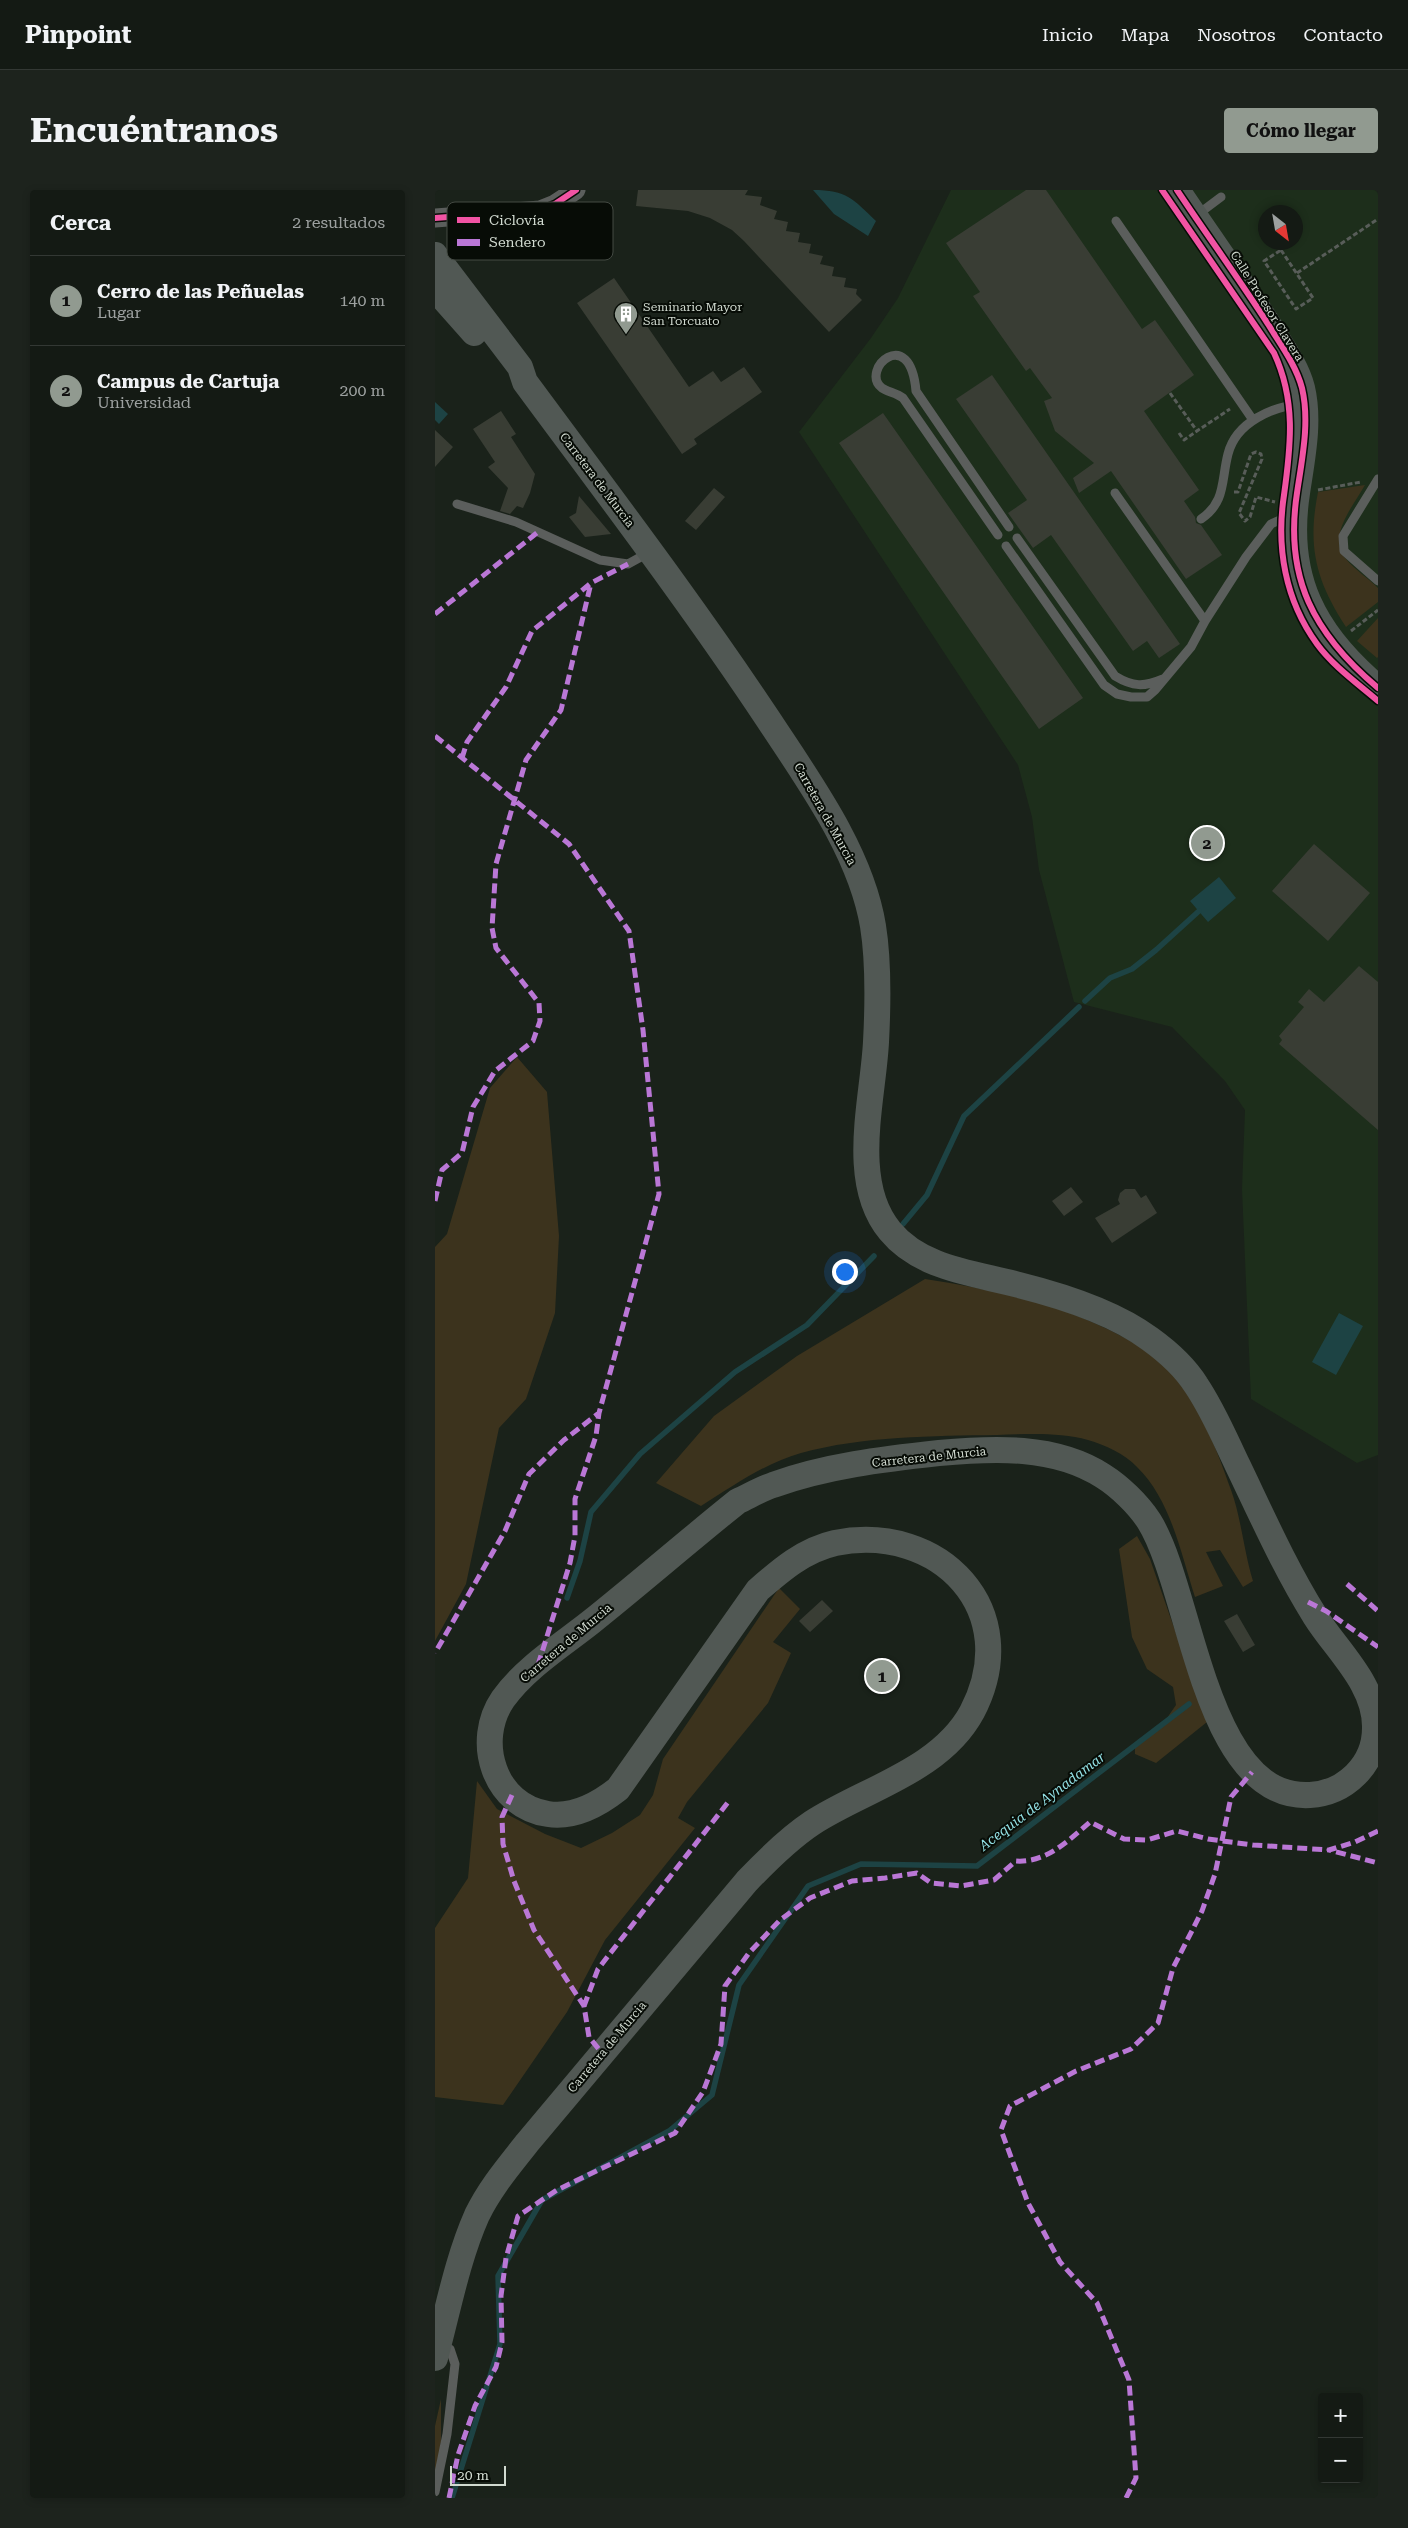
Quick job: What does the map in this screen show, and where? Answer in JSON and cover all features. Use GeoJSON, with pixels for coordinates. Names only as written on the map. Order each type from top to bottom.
{"type":"FeatureCollection","features":[{"type":"Feature","properties":{"kind":"main road","name":"Calle Profesor Clavera"},"geometry":{"type":"LineString","coordinates":[[1177,190],[1284,349],[1302,388],[1305,442],[1285,508],[1299,575],[1309,605],[1325,634],[1344,658],[1378,688]]}},
{"type":"Feature","properties":{"kind":"main road","name":"Carretera de Murcia"},"geometry":{"type":"LineString","coordinates":[[435,255],[520,367],[525,382],[721,648],[785,745],[833,823],[863,887],[872,921],[877,957],[876,1041],[865,1148],[870,1186],[880,1218],[905,1247],[922,1257],[948,1267],[1027,1287],[1085,1306],[1137,1330],[1181,1364],[1198,1387],[1213,1413],[1276,1546],[1317,1619],[1352,1666],[1371,1702],[1376,1730],[1370,1755],[1352,1780],[1327,1793],[1299,1796],[1276,1790],[1252,1772],[1231,1744],[1214,1708],[1163,1551],[1148,1520],[1130,1499],[1105,1477],[1075,1462],[1021,1450],[963,1451],[901,1457],[839,1467],[772,1485],[738,1501],[538,1665],[503,1698],[494,1714],[489,1729],[488,1744],[494,1772],[512,1795],[535,1810],[549,1814],[586,1809],[610,1795],[632,1771],[758,1590],[785,1566],[810,1552],[833,1544],[880,1540],[903,1544],[925,1552],[944,1564],[962,1581],[983,1614],[988,1635],[989,1659],[983,1684],[971,1714],[949,1740],[922,1764],[813,1823],[774,1853],[747,1881],[498,2178],[478,2214],[463,2251],[437,2351]]}},
{"type":"Feature","properties":{"kind":"main road","name":"Carretera de Murcia"},"geometry":{"type":"LineString","coordinates":[[435,289],[512,374],[525,382]]}},
{"type":"Feature","properties":{"kind":"street"},"geometry":{"type":"LineString","coordinates":[[558,202],[576,190]]}},
{"type":"Feature","properties":{"kind":"lane"},"geometry":{"type":"LineString","coordinates":[[1195,216],[1221,197]]}},
{"type":"Feature","properties":{"kind":"lane"},"geometry":{"type":"LineString","coordinates":[[1116,221],[1253,420]]}},
{"type":"Feature","properties":{"kind":"lane"},"geometry":{"type":"LineString","coordinates":[[998,535],[903,398],[882,388],[877,382],[875,374],[879,363],[885,358],[896,355],[905,358],[911,364],[915,375],[916,391],[1009,527]]}},
{"type":"Feature","properties":{"kind":"lane"},"geometry":{"type":"LineString","coordinates":[[1201,519],[1213,511],[1221,494],[1228,454],[1232,443],[1253,420],[1283,406],[1303,404]]}},
{"type":"Feature","properties":{"kind":"lane"},"geometry":{"type":"LineString","coordinates":[[1378,479],[1343,536],[1344,551],[1378,581]]}},
{"type":"Feature","properties":{"kind":"lane"},"geometry":{"type":"LineString","coordinates":[[1115,493],[1205,621]]}},
{"type":"Feature","properties":{"kind":"lane"},"geometry":{"type":"LineString","coordinates":[[457,504],[516,522],[600,560],[628,564],[650,551]]}},
{"type":"Feature","properties":{"kind":"lane"},"geometry":{"type":"LineString","coordinates":[[1006,546],[1104,685],[1117,694],[1131,698],[1147,697],[1191,647],[1246,556],[1285,508]]}},
{"type":"Feature","properties":{"kind":"lane"},"geometry":{"type":"LineString","coordinates":[[1017,538],[1115,676],[1128,684],[1138,686],[1163,679]]}},
{"type":"Feature","properties":{"kind":"lane"},"geometry":{"type":"LineString","coordinates":[[435,2492],[447,2434],[455,2364],[450,2349],[437,2351]]}},
{"type":"Feature","properties":{"kind":"path"},"geometry":{"type":"LineString","coordinates":[[1297,273],[1378,219]]}},
{"type":"Feature","properties":{"kind":"path"},"geometry":{"type":"LineString","coordinates":[[1281,250],[1297,273],[1313,298],[1296,309],[1264,261],[1281,250]]}},
{"type":"Feature","properties":{"kind":"path"},"geometry":{"type":"LineString","coordinates":[[1170,393],[1197,431]]}},
{"type":"Feature","properties":{"kind":"path"},"geometry":{"type":"LineString","coordinates":[[1179,433],[1184,440],[1233,407]]}},
{"type":"Feature","properties":{"kind":"path"},"geometry":{"type":"LineString","coordinates":[[1234,492],[1238,492],[1251,454],[1261,454],[1262,459],[1239,513],[1245,521],[1248,519],[1255,524]]}},
{"type":"Feature","properties":{"kind":"path"},"geometry":{"type":"LineString","coordinates":[[1313,491],[1378,479]]}},
{"type":"Feature","properties":{"kind":"path"},"geometry":{"type":"LineString","coordinates":[[1248,519],[1256,498],[1285,508]]}},
{"type":"Feature","properties":{"kind":"path"},"geometry":{"type":"LineString","coordinates":[[1348,634],[1378,610]]}},
{"type":"Feature","properties":{"kind":"shaded area"},"geometry":{"type":"Polygon","coordinates":[[[951,190],[1378,190],[1378,1455],[1357,1463],[1251,1399],[1242,1189],[1245,1110],[1225,1081],[1172,1027],[1074,1002],[1039,870],[1032,817],[1018,765],[799,432],[871,338],[898,298],[951,190]]]}},
{"type":"Feature","properties":{"kind":"shaded area"},"geometry":{"type":"Polygon","coordinates":[[[1365,485],[1344,521],[1339,541],[1346,559],[1378,588],[1378,602],[1346,627],[1327,594],[1321,579],[1314,547],[1315,512],[1318,492],[1365,485]]]}},
{"type":"Feature","properties":{"kind":"shaded area"},"geometry":{"type":"Polygon","coordinates":[[[1378,618],[1378,657],[1377,658],[1357,641],[1378,618]]]}},
{"type":"Feature","properties":{"kind":"shaded area"},"geometry":{"type":"Polygon","coordinates":[[[517,1057],[547,1092],[559,1236],[555,1313],[526,1399],[499,1428],[466,1584],[435,1641],[435,1247],[447,1234],[490,1088],[517,1057]]]}},
{"type":"Feature","properties":{"kind":"shaded area"},"geometry":{"type":"Polygon","coordinates":[[[925,1279],[1002,1293],[1076,1315],[1123,1337],[1152,1354],[1167,1366],[1178,1379],[1197,1409],[1212,1441],[1234,1500],[1253,1581],[1243,1587],[1220,1550],[1206,1552],[1223,1586],[1195,1597],[1167,1511],[1149,1480],[1132,1462],[1121,1454],[1101,1444],[1077,1437],[1031,1434],[923,1437],[873,1440],[825,1447],[788,1457],[775,1463],[749,1476],[701,1506],[656,1483],[714,1416],[797,1356],[925,1279]]]}},
{"type":"Feature","properties":{"kind":"shaded area"},"geometry":{"type":"Polygon","coordinates":[[[1137,1536],[1150,1559],[1207,1722],[1156,1763],[1135,1754],[1135,1747],[1160,1728],[1176,1705],[1173,1687],[1147,1669],[1132,1637],[1119,1549],[1137,1536]]]}},
{"type":"Feature","properties":{"kind":"shaded area"},"geometry":{"type":"Polygon","coordinates":[[[779,1588],[800,1609],[773,1642],[791,1653],[768,1703],[687,1802],[678,1818],[695,1828],[605,1940],[567,2012],[503,2105],[435,2097],[435,1928],[468,1878],[477,1781],[497,1809],[545,1834],[581,1848],[612,1833],[640,1815],[653,1795],[663,1759],[779,1588]]]}},
{"type":"Feature","properties":{"kind":"shaded area"},"geometry":{"type":"Polygon","coordinates":[[[441,2399],[441,2442],[435,2476],[435,2426],[441,2399]]]}},
{"type":"Feature","properties":{"kind":"water"},"geometry":{"type":"Polygon","coordinates":[[[813,190],[825,190],[842,194],[855,202],[876,221],[868,236],[834,214],[813,190]]]}},
{"type":"Feature","properties":{"kind":"water"},"geometry":{"type":"Polygon","coordinates":[[[435,402],[448,414],[439,424],[435,420],[435,402]]]}},
{"type":"Feature","properties":{"kind":"water"},"geometry":{"type":"Polygon","coordinates":[[[1219,877],[1236,898],[1208,922],[1190,901],[1219,877]]]}},
{"type":"Feature","properties":{"kind":"water"},"geometry":{"type":"Polygon","coordinates":[[[1339,1313],[1363,1326],[1336,1375],[1312,1362],[1339,1313]]]}},
{"type":"Feature","properties":{"kind":"building"},"geometry":{"type":"Polygon","coordinates":[[[638,190],[748,190],[745,195],[762,197],[760,205],[777,211],[774,219],[788,222],[786,231],[800,233],[798,242],[811,244],[809,253],[823,256],[820,264],[834,267],[832,276],[846,278],[844,287],[857,289],[856,294],[862,300],[829,332],[732,230],[710,218],[688,211],[636,206],[638,190]]]}},
{"type":"Feature","properties":{"kind":"building"},"geometry":{"type":"Polygon","coordinates":[[[1026,190],[1046,190],[1142,329],[1155,320],[1194,375],[1144,411],[1199,490],[1184,501],[1195,517],[1196,523],[1201,525],[1222,555],[1186,579],[1111,471],[1079,493],[1073,478],[1094,463],[1055,431],[1044,401],[1052,398],[1030,368],[1026,371],[973,296],[980,292],[946,243],[1026,190]]]}},
{"type":"Feature","properties":{"kind":"building","name":"Seminario Mayor San Torcuato"},"geometry":{"type":"Polygon","coordinates":[[[614,278],[689,387],[713,371],[721,382],[744,367],[762,392],[694,439],[697,444],[682,454],[577,303],[614,278]]]}},
{"type":"Feature","properties":{"kind":"building"},"geometry":{"type":"Polygon","coordinates":[[[992,375],[1180,644],[1159,658],[1147,641],[1133,651],[1051,535],[1033,548],[1008,513],[1027,500],[956,399],[992,375]]]}},
{"type":"Feature","properties":{"kind":"building"},"geometry":{"type":"Polygon","coordinates":[[[501,411],[516,434],[511,437],[535,474],[530,493],[523,508],[517,506],[510,514],[500,511],[508,488],[488,467],[495,462],[473,429],[501,411]]]}},
{"type":"Feature","properties":{"kind":"building"},"geometry":{"type":"Polygon","coordinates":[[[883,413],[1083,698],[1039,729],[839,443],[883,413]]]}},
{"type":"Feature","properties":{"kind":"building"},"geometry":{"type":"Polygon","coordinates":[[[435,430],[453,447],[435,467],[435,430]]]}},
{"type":"Feature","properties":{"kind":"building"},"geometry":{"type":"Polygon","coordinates":[[[714,488],[725,497],[696,530],[685,521],[714,488]]]}},
{"type":"Feature","properties":{"kind":"building"},"geometry":{"type":"Polygon","coordinates":[[[579,496],[611,534],[585,537],[569,517],[576,513],[579,496]]]}},
{"type":"Feature","properties":{"kind":"building"},"geometry":{"type":"Polygon","coordinates":[[[1314,844],[1370,893],[1328,941],[1272,891],[1314,844]]]}},
{"type":"Feature","properties":{"kind":"building"},"geometry":{"type":"Polygon","coordinates":[[[1359,966],[1378,982],[1378,1130],[1279,1044],[1282,1040],[1279,1036],[1304,1007],[1298,1002],[1309,989],[1324,1002],[1359,966]]]}},
{"type":"Feature","properties":{"kind":"building"},"geometry":{"type":"Polygon","coordinates":[[[1071,1187],[1083,1202],[1064,1216],[1052,1201],[1071,1187]]]}},
{"type":"Feature","properties":{"kind":"building"},"geometry":{"type":"Polygon","coordinates":[[[1125,1189],[1135,1189],[1141,1198],[1146,1195],[1157,1213],[1112,1243],[1095,1218],[1120,1204],[1118,1200],[1120,1193],[1125,1189]]]}},
{"type":"Feature","properties":{"kind":"building"},"geometry":{"type":"Polygon","coordinates":[[[822,1600],[833,1611],[810,1632],[799,1621],[822,1600]]]}},
{"type":"Feature","properties":{"kind":"building"},"geometry":{"type":"Polygon","coordinates":[[[1237,1614],[1255,1645],[1243,1652],[1224,1621],[1237,1614]]]}},
{"type":"Feature","properties":{"kind":"waterway"},"geometry":{"type":"LineString","coordinates":[[1085,1001],[1110,978],[1132,969],[1199,911]]}},
{"type":"Feature","properties":{"kind":"waterway"},"geometry":{"type":"LineString","coordinates":[[903,1224],[927,1195],[964,1116],[1079,1007]]}},
{"type":"Feature","properties":{"kind":"waterway"},"geometry":{"type":"LineString","coordinates":[[567,1598],[580,1561],[591,1512],[640,1454],[735,1372],[807,1325],[874,1256]]}},
{"type":"Feature","properties":{"kind":"waterway","name":"Acequia de Aynadamar"},"geometry":{"type":"LineString","coordinates":[[452,2498],[500,2344],[498,2276],[542,2200],[669,2131],[712,2095],[739,1985],[808,1886],[861,1864],[977,1866],[1189,1704]]}},
{"type":"Feature","properties":{"kind":"marked path"},"geometry":{"type":"LineString","coordinates":[[435,614],[538,532]]}},
{"type":"Feature","properties":{"kind":"marked path"},"geometry":{"type":"LineString","coordinates":[[462,758],[467,742],[506,687],[532,631],[591,583],[628,564]]}},
{"type":"Feature","properties":{"kind":"marked path"},"geometry":{"type":"LineString","coordinates":[[435,1201],[442,1170],[462,1153],[473,1107],[495,1071],[533,1041],[540,1021],[539,1003],[496,948],[492,928],[496,864],[526,760],[561,710],[591,583]]}},
{"type":"Feature","properties":{"kind":"marked path"},"geometry":{"type":"LineString","coordinates":[[435,736],[569,844],[629,931],[643,1030],[659,1194],[599,1413],[564,1440],[529,1474],[505,1531],[435,1653]]}},
{"type":"Feature","properties":{"kind":"marked path"},"geometry":{"type":"LineString","coordinates":[[538,1665],[570,1563],[575,1536],[575,1499],[596,1436],[599,1413]]}},
{"type":"Feature","properties":{"kind":"marked path"},"geometry":{"type":"LineString","coordinates":[[1347,1584],[1378,1611]]}},
{"type":"Feature","properties":{"kind":"marked path"},"geometry":{"type":"LineString","coordinates":[[1308,1602],[1326,1611],[1378,1647]]}},
{"type":"Feature","properties":{"kind":"marked path"},"geometry":{"type":"LineString","coordinates":[[1126,2498],[1136,2478],[1129,2380],[1097,2303],[1060,2262],[1028,2203],[1001,2130],[1010,2106],[1076,2071],[1131,2049],[1158,2023],[1173,1968],[1202,1911],[1215,1874],[1231,1797],[1252,1772]]}},
{"type":"Feature","properties":{"kind":"marked path"},"geometry":{"type":"LineString","coordinates":[[512,1795],[502,1817],[503,1844],[514,1881],[534,1930],[584,2006],[589,2037],[602,2053]]}},
{"type":"Feature","properties":{"kind":"marked path"},"geometry":{"type":"LineString","coordinates":[[584,2006],[598,1969],[729,1801]]}},
{"type":"Feature","properties":{"kind":"marked path"},"geometry":{"type":"LineString","coordinates":[[449,2498],[458,2455],[475,2406],[496,2367],[502,2342],[501,2296],[506,2258],[518,2216],[557,2190],[675,2133],[703,2092],[721,2044],[725,1986],[749,1953],[780,1920],[810,1898],[852,1881],[917,1873],[931,1883],[961,1886],[994,1880],[1016,1861],[1027,1861],[1047,1855],[1090,1822],[1124,1839],[1147,1840],[1177,1831],[1208,1839],[1253,1845],[1329,1850]]}},
{"type":"Feature","properties":{"kind":"marked path"},"geometry":{"type":"LineString","coordinates":[[1378,1831],[1355,1842],[1329,1850],[1378,1863]]}},
{"type":"Feature","properties":{"kind":"cycle path"},"geometry":{"type":"LineString","coordinates":[[558,202],[576,190]]}},
{"type":"Feature","properties":{"kind":"cycle path"},"geometry":{"type":"LineString","coordinates":[[1162,190],[1274,353],[1286,388],[1289,405],[1290,440],[1281,534],[1282,553],[1290,591],[1306,627],[1323,652],[1378,701]]}},
{"type":"Feature","properties":{"kind":"cycle path"},"geometry":{"type":"LineString","coordinates":[[1177,190],[1246,290],[1296,371],[1302,388],[1305,414],[1303,454],[1294,524],[1295,552],[1300,578],[1309,602],[1321,625],[1337,647],[1378,688]]}},
{"type":"Feature","properties":{"kind":"cycle path"},"geometry":{"type":"LineString","coordinates":[[435,218],[447,217]]}},
{"type":"Feature","properties":{"kind":"place","name":"Seminario Mayor San Torcuato"},"geometry":{"type":"Point","coordinates":[626,335]}},
{"type":"Feature","properties":{"kind":"place","name":"Campus de Cartuja"},"geometry":{"type":"Point","coordinates":[1207,843]}},
{"type":"Feature","properties":{"kind":"place","name":"Cerro de las Peñuelas"},"geometry":{"type":"Point","coordinates":[882,1676]}}]}
